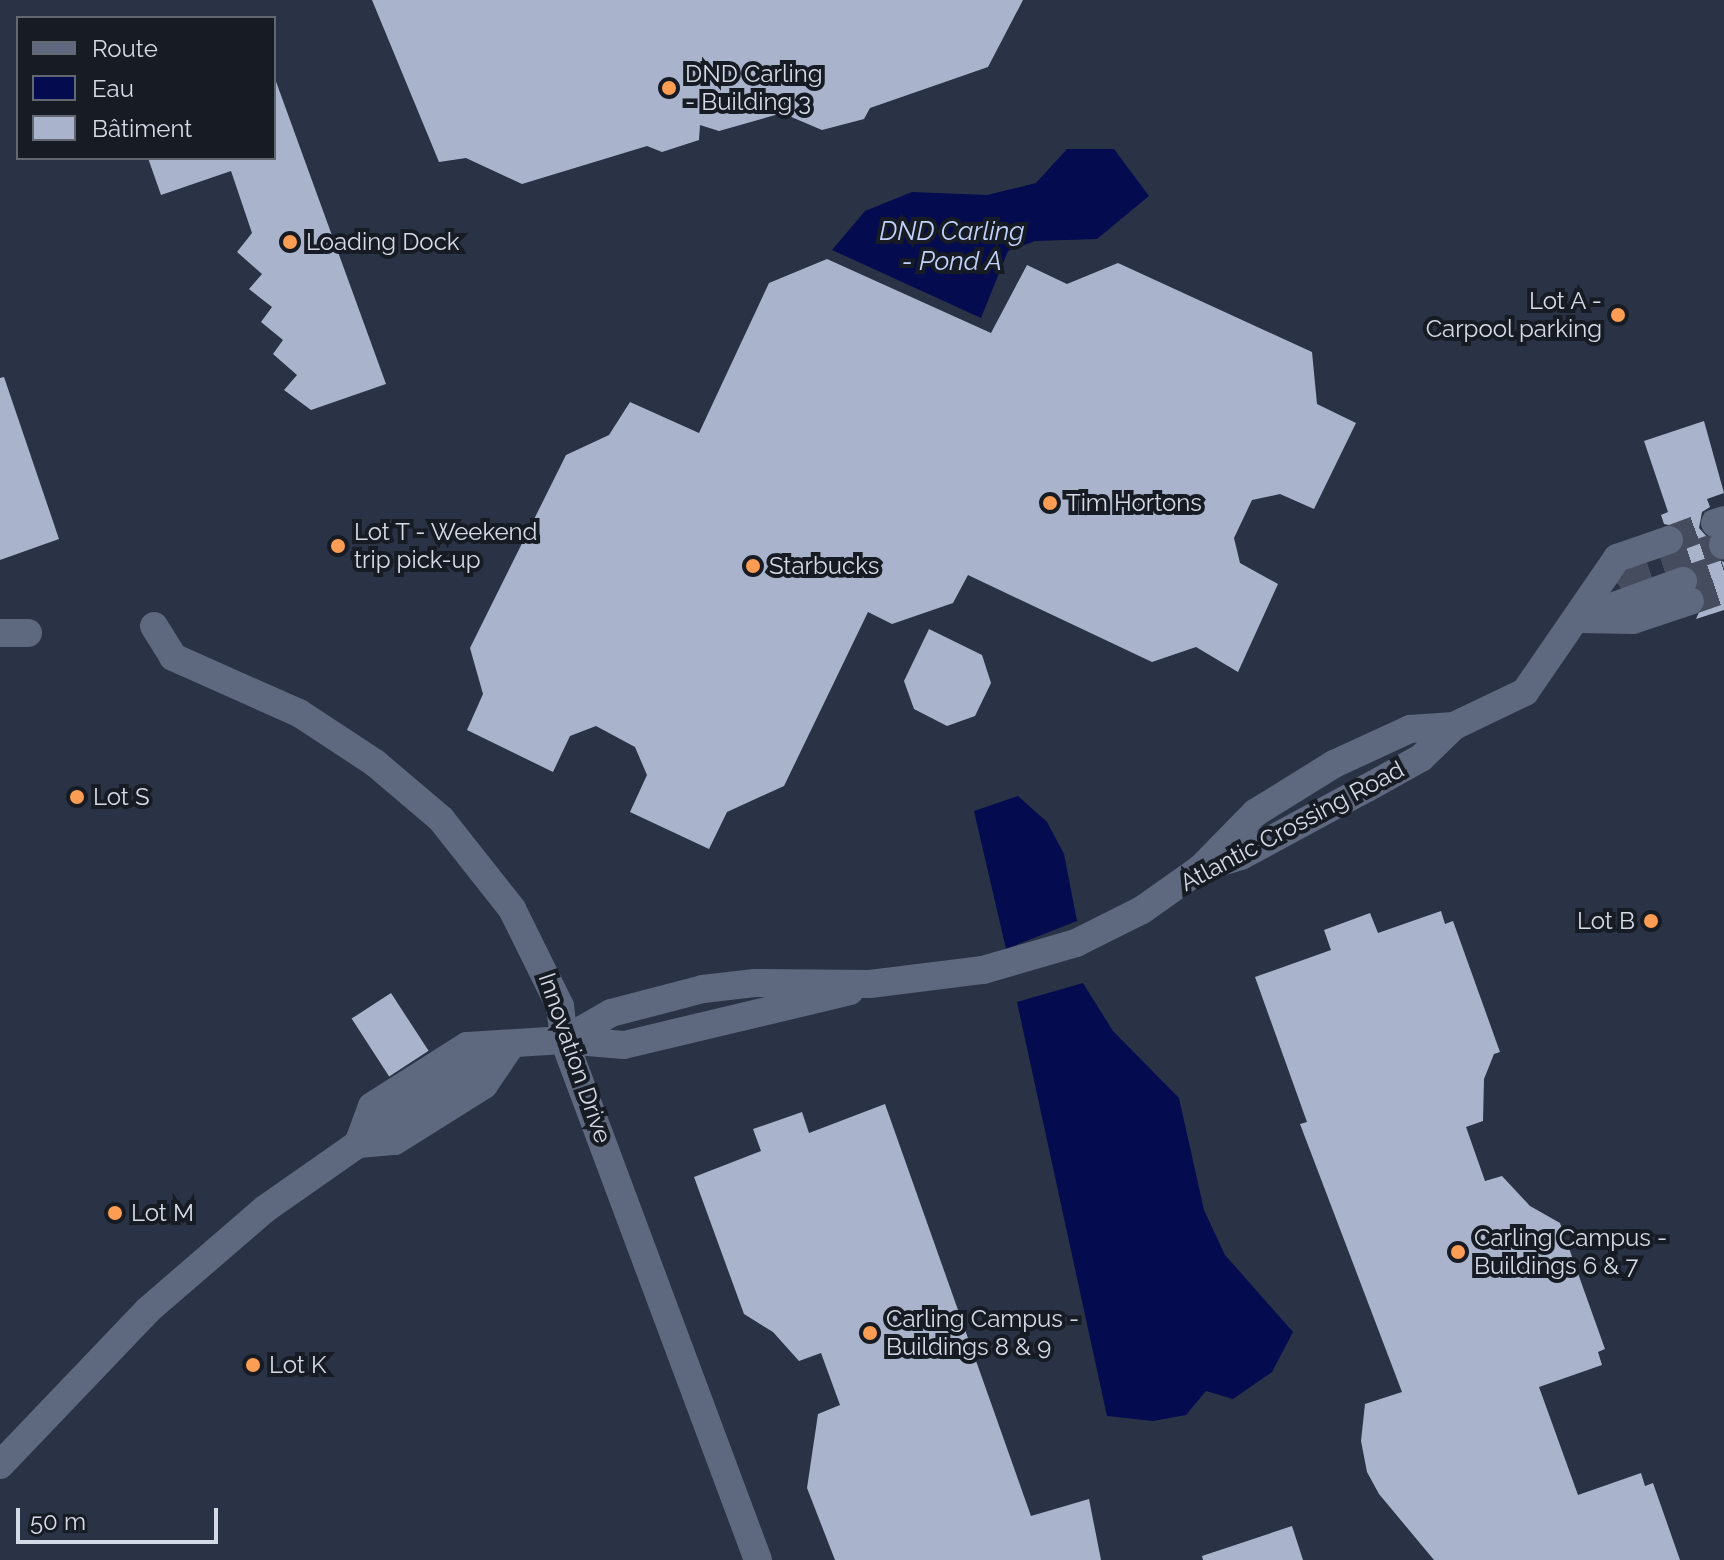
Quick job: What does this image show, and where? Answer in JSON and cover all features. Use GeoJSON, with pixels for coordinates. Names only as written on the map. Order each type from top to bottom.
{"type":"FeatureCollection","features":[{"type":"Feature","properties":{"kind":"street","name":"Atlantic Crossing Road"},"geometry":{"type":"LineString","coordinates":[[358,1144],[372,1106],[467,1046],[510,1047],[564,1040],[611,1013],[703,989],[755,983],[870,984],[983,970],[1076,943],[1142,910],[1201,868],[1241,856],[1380,781],[1421,758],[1454,726],[1525,692],[1579,619],[1617,558],[1669,540]]}},
{"type":"Feature","properties":{"kind":"street"},"geometry":{"type":"LineString","coordinates":[[1579,619],[1686,591]]}},
{"type":"Feature","properties":{"kind":"street","name":"Innovation Drive"},"geometry":{"type":"LineString","coordinates":[[154,626],[173,657],[299,713],[375,763],[441,819],[492,880],[529,937],[560,1006],[564,1040],[758,1560]]}},
{"type":"Feature","properties":{"kind":"street"},"geometry":{"type":"LineString","coordinates":[[0,1465],[148,1310],[265,1209],[358,1144],[395,1141],[484,1085],[510,1047]]}},
{"type":"Feature","properties":{"kind":"water","name":"DND Carling - Pond A"},"geometry":{"type":"Polygon","coordinates":[[[1067,149],[1114,149],[1149,196],[1097,239],[1035,241],[1008,251],[981,318],[832,250],[865,211],[912,192],[987,195],[1036,183],[1067,149]]]}},
{"type":"Feature","properties":{"kind":"water"},"geometry":{"type":"Polygon","coordinates":[[[1018,796],[1047,822],[1064,854],[1077,921],[1006,949],[974,811],[1018,796]]]}},
{"type":"Feature","properties":{"kind":"water"},"geometry":{"type":"Polygon","coordinates":[[[1083,983],[1113,1031],[1179,1098],[1204,1210],[1225,1255],[1293,1332],[1272,1372],[1233,1399],[1206,1391],[1186,1415],[1153,1421],[1107,1416],[1017,1002],[1083,983]]]}},
{"type":"Feature","properties":{"kind":"building","name":"DND Carling - Building 3"},"geometry":{"type":"Polygon","coordinates":[[[372,0],[1023,0],[988,67],[870,108],[864,119],[822,130],[782,113],[719,131],[700,125],[699,140],[662,152],[647,146],[522,184],[466,158],[439,162],[372,0]]]}},
{"type":"Feature","properties":{"kind":"building","name":"Loading Dock"},"geometry":{"type":"Polygon","coordinates":[[[276,82],[386,384],[311,410],[284,390],[297,375],[273,354],[283,340],[261,322],[272,307],[249,289],[262,274],[237,252],[252,233],[231,171],[161,195],[149,160],[276,160],[276,82]]]}},
{"type":"Feature","properties":{"kind":"building"},"geometry":{"type":"Polygon","coordinates":[[[827,259],[991,333],[1027,265],[1067,284],[1118,263],[1312,352],[1317,404],[1356,423],[1314,509],[1280,494],[1252,500],[1234,538],[1240,563],[1278,584],[1238,672],[1196,647],[1152,662],[968,575],[953,603],[892,624],[868,612],[784,786],[727,812],[709,849],[630,812],[647,775],[635,747],[596,726],[570,736],[553,772],[467,730],[483,694],[470,648],[566,455],[609,435],[630,402],[699,433],[769,283],[827,259]]]}},
{"type":"Feature","properties":{"kind":"building"},"geometry":{"type":"Polygon","coordinates":[[[4,377],[59,539],[0,560],[0,378],[4,377]]]}},
{"type":"Feature","properties":{"kind":"building"},"geometry":{"type":"Polygon","coordinates":[[[1704,421],[1724,493],[1707,499],[1710,507],[1702,512],[1699,528],[1708,538],[1710,556],[1724,562],[1724,610],[1696,619],[1706,596],[1694,569],[1678,565],[1675,556],[1682,550],[1685,535],[1679,527],[1664,524],[1661,515],[1668,512],[1644,441],[1704,421]]]}},
{"type":"Feature","properties":{"kind":"building"},"geometry":{"type":"Polygon","coordinates":[[[929,629],[982,655],[991,683],[975,716],[947,726],[914,709],[904,681],[929,629]]]}},
{"type":"Feature","properties":{"kind":"building","name":"Carling Campus - Buildings 6 & 7"},"geometry":{"type":"Polygon","coordinates":[[[1441,911],[1445,924],[1453,921],[1500,1052],[1494,1054],[1484,1079],[1483,1121],[1466,1127],[1485,1181],[1502,1176],[1530,1206],[1560,1223],[1605,1349],[1598,1352],[1602,1365],[1539,1387],[1578,1495],[1641,1473],[1645,1486],[1653,1483],[1680,1560],[1434,1560],[1379,1494],[1367,1472],[1361,1441],[1365,1404],[1402,1392],[1300,1124],[1307,1122],[1255,977],[1331,950],[1324,930],[1370,913],[1378,933],[1441,911]]]}},
{"type":"Feature","properties":{"kind":"building"},"geometry":{"type":"Polygon","coordinates":[[[391,993],[429,1051],[389,1076],[352,1019],[391,993]]]}},
{"type":"Feature","properties":{"kind":"building","name":"Carling Campus - Buildings 8 & 9"},"geometry":{"type":"Polygon","coordinates":[[[885,1104],[1031,1516],[1089,1499],[1101,1560],[835,1560],[807,1488],[818,1414],[840,1405],[821,1353],[799,1361],[773,1332],[744,1314],[694,1177],[761,1151],[753,1129],[802,1112],[809,1133],[885,1104]]]}},
{"type":"Feature","properties":{"kind":"building"},"geometry":{"type":"Polygon","coordinates":[[[1292,1526],[1303,1560],[1203,1560],[1202,1556],[1292,1526]]]}},
{"type":"Feature","properties":{"kind":"tunnel"},"geometry":{"type":"LineString","coordinates":[[1669,540],[1715,523]]}},
{"type":"Feature","properties":{"kind":"tunnel"},"geometry":{"type":"LineString","coordinates":[[1586,612],[1623,579],[1723,545]]}},
{"type":"Feature","properties":{"kind":"tunnel"},"geometry":{"type":"LineString","coordinates":[[1683,581],[1724,567]]}},
{"type":"Feature","properties":{"kind":"tunnel"},"geometry":{"type":"LineString","coordinates":[[1690,601],[1724,589]]}},
{"type":"Feature","properties":{"kind":"place","name":"DND Carling - Building 3"},"geometry":{"type":"Point","coordinates":[669,88]}},
{"type":"Feature","properties":{"kind":"place","name":"Loading Dock"},"geometry":{"type":"Point","coordinates":[290,242]}},
{"type":"Feature","properties":{"kind":"place","name":"Lot A - Carpool parking"},"geometry":{"type":"Point","coordinates":[1618,315]}},
{"type":"Feature","properties":{"kind":"place","name":"Tim Hortons"},"geometry":{"type":"Point","coordinates":[1050,503]}},
{"type":"Feature","properties":{"kind":"place","name":"Lot T - Weekend trip pick-up"},"geometry":{"type":"Point","coordinates":[338,546]}},
{"type":"Feature","properties":{"kind":"place","name":"Starbucks"},"geometry":{"type":"Point","coordinates":[753,566]}},
{"type":"Feature","properties":{"kind":"place","name":"Lot S"},"geometry":{"type":"Point","coordinates":[77,797]}},
{"type":"Feature","properties":{"kind":"place","name":"Lot B"},"geometry":{"type":"Point","coordinates":[1651,921]}},
{"type":"Feature","properties":{"kind":"place","name":"Lot M"},"geometry":{"type":"Point","coordinates":[115,1213]}},
{"type":"Feature","properties":{"kind":"place","name":"Carling Campus - Buildings 6 & 7"},"geometry":{"type":"Point","coordinates":[1458,1252]}},
{"type":"Feature","properties":{"kind":"place","name":"Carling Campus - Buildings 8 & 9"},"geometry":{"type":"Point","coordinates":[870,1333]}},
{"type":"Feature","properties":{"kind":"place","name":"Lot K"},"geometry":{"type":"Point","coordinates":[253,1365]}}]}
